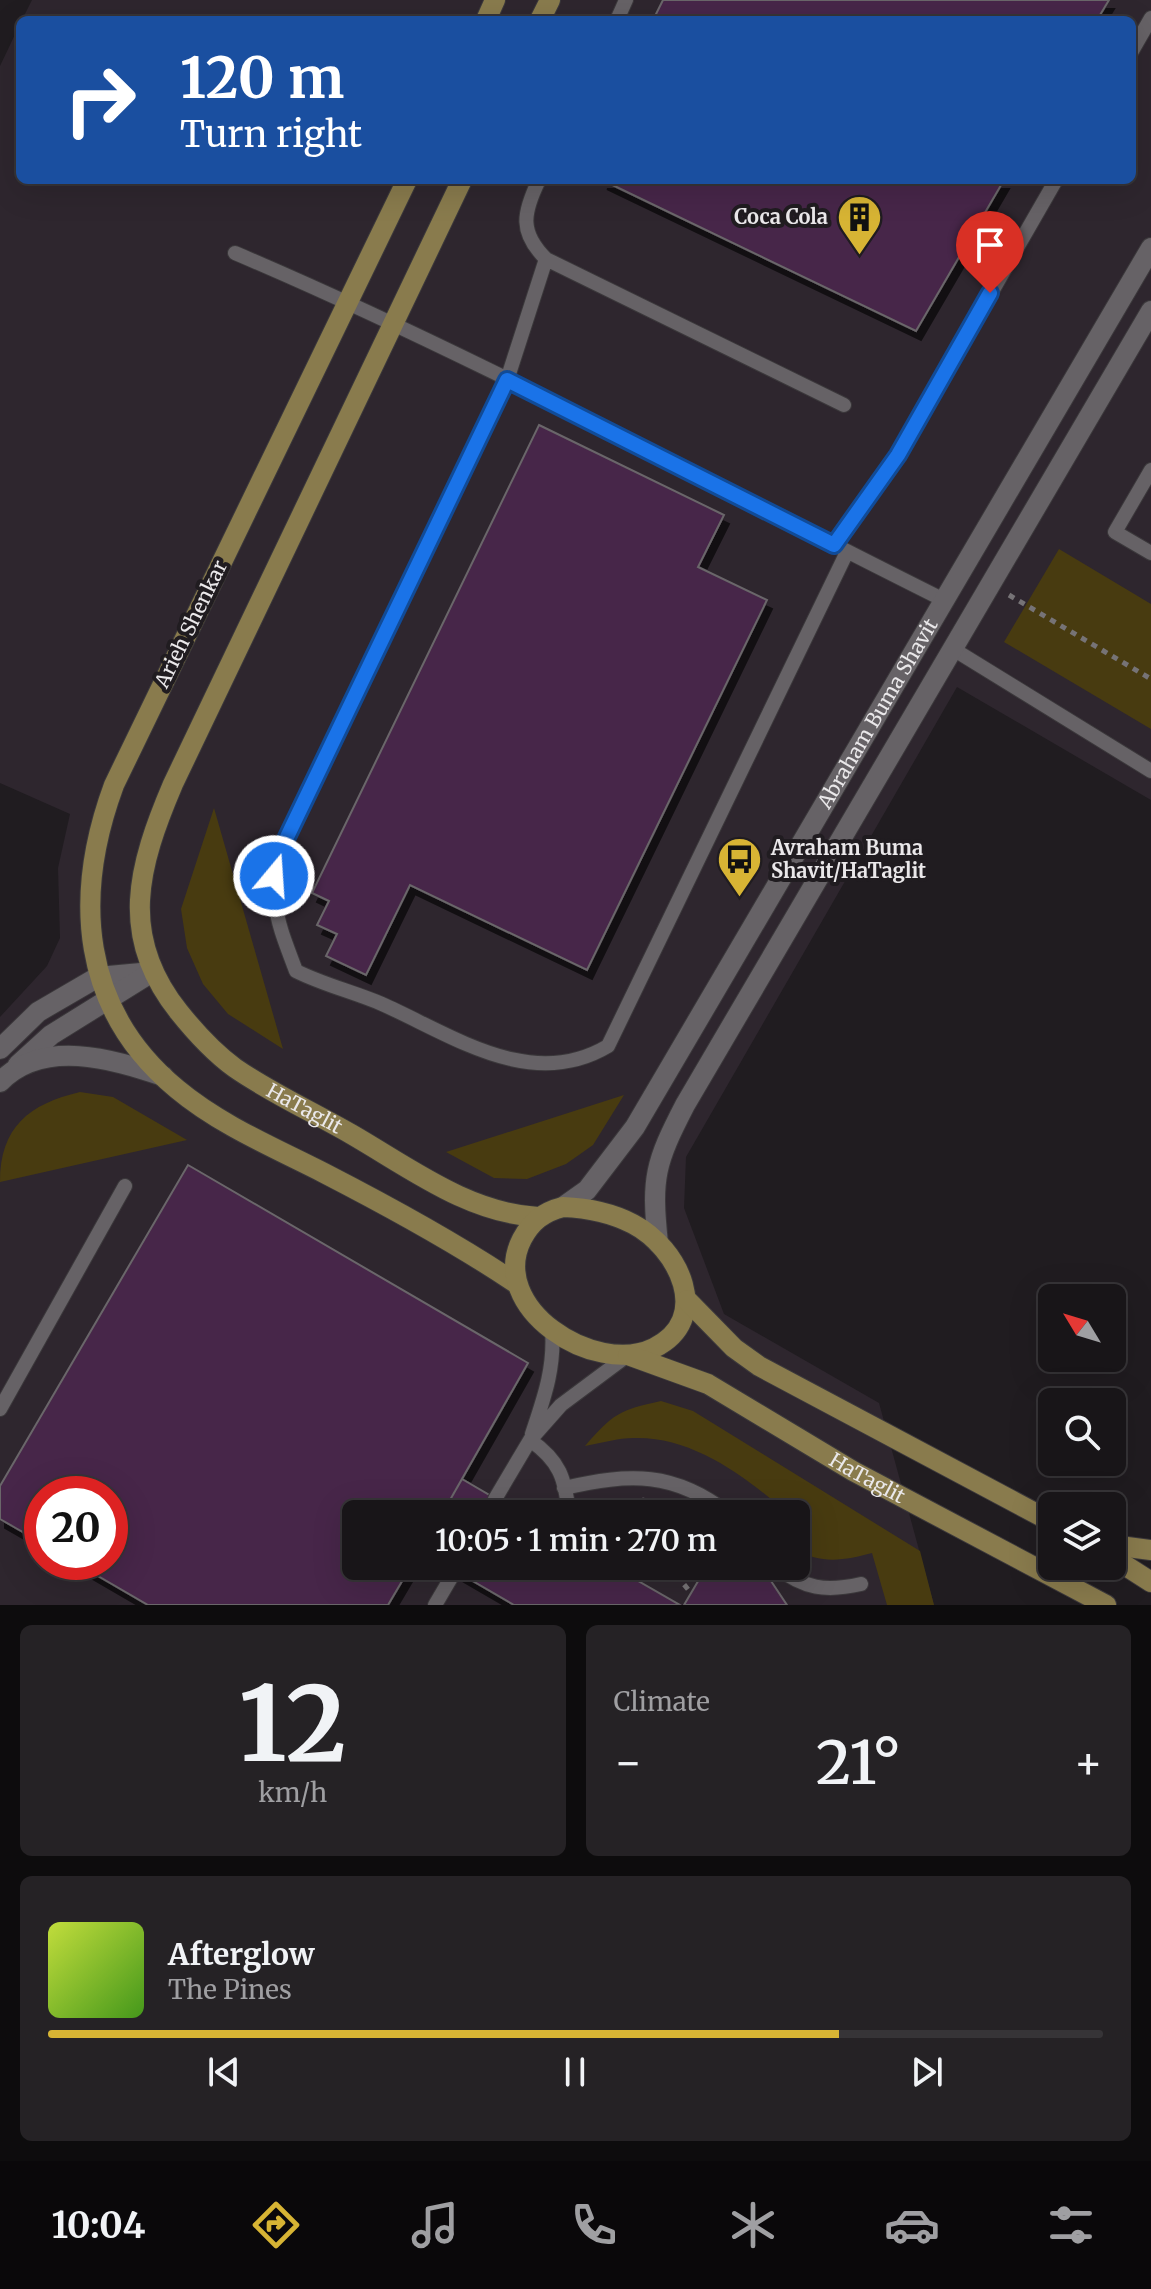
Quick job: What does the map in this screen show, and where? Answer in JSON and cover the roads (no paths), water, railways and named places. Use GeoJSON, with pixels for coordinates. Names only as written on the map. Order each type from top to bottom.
{"type":"FeatureCollection","features":[{"type":"Feature","properties":{"kind":"street","name":"Arieh Shenkar"},"geometry":{"type":"LineString","coordinates":[[163,1076],[131,1040],[98,977],[92,944],[90,879],[100,822],[114,785],[405,184]]}},
{"type":"Feature","properties":{"kind":"street"},"geometry":{"type":"LineString","coordinates":[[394,324],[460,184]]}},
{"type":"Feature","properties":{"kind":"street","name":"Abraham Buma Shavit"},"geometry":{"type":"LineString","coordinates":[[563,1207],[587,1190],[635,1127],[1151,248]]}},
{"type":"Feature","properties":{"kind":"street","name":"Abraham Buma Shavit"},"geometry":{"type":"LineString","coordinates":[[658,1243],[653,1192],[670,1134],[1151,311]]}},
{"type":"Feature","properties":{"kind":"street","name":"HaTaglit"},"geometry":{"type":"LineString","coordinates":[[394,324],[159,818],[143,869],[139,922],[152,972],[163,992],[200,1036],[253,1079],[453,1193],[504,1213],[538,1217]]}},
{"type":"Feature","properties":{"kind":"street"},"geometry":{"type":"LineString","coordinates":[[0,1049],[38,1012],[98,977],[152,972]]}},
{"type":"Feature","properties":{"kind":"street"},"geometry":{"type":"LineString","coordinates":[[6,1076],[51,1035],[152,972]]}},
{"type":"Feature","properties":{"kind":"street"},"geometry":{"type":"LineString","coordinates":[[6,1076],[69,1055],[114,1060],[163,1076],[221,1119],[409,1217],[514,1282],[525,1300],[552,1329],[589,1349],[628,1355],[648,1351],[674,1333],[687,1300],[684,1280],[658,1243],[636,1225],[610,1214],[563,1207],[538,1217],[517,1248],[514,1282]]}},
{"type":"Feature","properties":{"kind":"street"},"geometry":{"type":"LineString","coordinates":[[687,1300],[734,1348],[759,1366],[1038,1515]]}},
{"type":"Feature","properties":{"kind":"street","name":"HaTaglit"},"geometry":{"type":"LineString","coordinates":[[628,1355],[708,1384],[853,1471],[1062,1585],[1106,1605]]}},
{"type":"Feature","properties":{"kind":"street"},"geometry":{"type":"LineString","coordinates":[[1126,1547],[1151,1550]]}},
{"type":"Feature","properties":{"kind":"street"},"geometry":{"type":"LineString","coordinates":[[1126,1566],[1151,1582]]}},
{"type":"Feature","properties":{"kind":"street"},"geometry":{"type":"LineString","coordinates":[[1062,1585],[1081,1605]]}},
{"type":"Feature","properties":{"kind":"lane"},"geometry":{"type":"LineString","coordinates":[[1136,44],[1151,18]]}},
{"type":"Feature","properties":{"kind":"lane"},"geometry":{"type":"LineString","coordinates":[[538,184],[525,221],[531,244],[546,259],[844,405]]}},
{"type":"Feature","properties":{"kind":"lane"},"geometry":{"type":"LineString","coordinates":[[546,259],[507,380],[287,837],[274,876],[274,913],[296,971],[328,987],[380,1003],[471,1049],[532,1063],[564,1062],[608,1046],[840,548],[898,455],[1054,184]]}},
{"type":"Feature","properties":{"kind":"lane"},"geometry":{"type":"LineString","coordinates":[[235,253],[348,301],[944,600]]}},
{"type":"Feature","properties":{"kind":"lane"},"geometry":{"type":"LineString","coordinates":[[1151,470],[1115,532],[1151,553]]}},
{"type":"Feature","properties":{"kind":"lane"},"geometry":{"type":"LineString","coordinates":[[953,649],[1151,771]]}},
{"type":"Feature","properties":{"kind":"lane"},"geometry":{"type":"LineString","coordinates":[[0,1409],[125,1186]]}},
{"type":"Feature","properties":{"kind":"lane"},"geometry":{"type":"LineString","coordinates":[[530,1440],[550,1381],[554,1357],[552,1329]]}},
{"type":"Feature","properties":{"kind":"lane"},"geometry":{"type":"LineString","coordinates":[[495,1499],[530,1440],[561,1405],[628,1355]]}},
{"type":"Feature","properties":{"kind":"lane"},"geometry":{"type":"LineString","coordinates":[[530,1440],[552,1456],[566,1500]]}},
{"type":"Feature","properties":{"kind":"lane"},"geometry":{"type":"LineString","coordinates":[[564,1488],[610,1477],[664,1480],[708,1500]]}},
{"type":"Feature","properties":{"kind":"lane"},"geometry":{"type":"LineString","coordinates":[[435,1605],[450,1580]]}},
{"type":"Feature","properties":{"kind":"lane"},"geometry":{"type":"LineString","coordinates":[[798,1580],[809,1587],[834,1590],[861,1584]]}},
{"type":"Feature","properties":{"kind":"place","name":"Coca Cola"},"geometry":{"type":"Point","coordinates":[859,256]}},
{"type":"Feature","properties":{"kind":"place","name":"Avraham Buma Shavit/HaTaglit"},"geometry":{"type":"Point","coordinates":[740,898]}}]}
